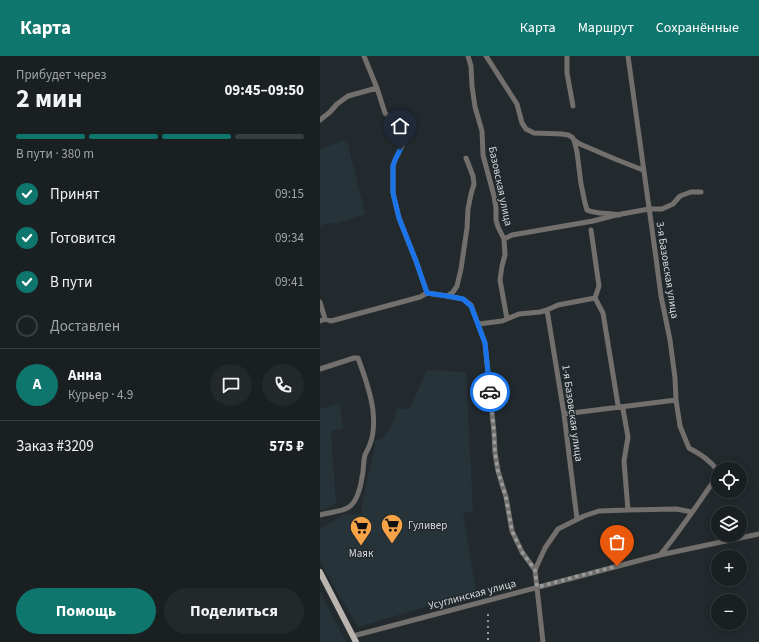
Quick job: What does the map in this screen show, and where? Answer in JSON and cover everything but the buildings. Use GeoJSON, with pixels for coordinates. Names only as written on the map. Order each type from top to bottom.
{"type":"FeatureCollection","features":[{"type":"Feature","properties":{"kind":"main road"},"geometry":{"type":"LineString","coordinates":[[320,572],[355,639]]}},
{"type":"Feature","properties":{"kind":"street"},"geometry":{"type":"LineString","coordinates":[[364,56],[386,113],[389,117],[396,120],[404,130],[406,136],[393,166],[393,193],[399,218],[427,293]]}},
{"type":"Feature","properties":{"kind":"street","name":"Базовская улица"},"geometry":{"type":"LineString","coordinates":[[468,56],[471,66],[475,107],[482,131],[483,155],[494,196],[496,220],[504,239],[505,255],[500,280],[507,319]]}},
{"type":"Feature","properties":{"kind":"street"},"geometry":{"type":"LineString","coordinates":[[486,56],[516,104],[522,123],[526,129],[534,133],[568,135],[580,144],[644,170]]}},
{"type":"Feature","properties":{"kind":"street"},"geometry":{"type":"LineString","coordinates":[[567,56],[567,73],[573,106]]}},
{"type":"Feature","properties":{"kind":"street","name":"3-я Базовская улица"},"geometry":{"type":"LineString","coordinates":[[628,56],[661,296],[671,347],[680,426],[689,448],[704,456],[711,462]]}},
{"type":"Feature","properties":{"kind":"street"},"geometry":{"type":"LineString","coordinates":[[320,120],[348,96],[377,88]]}},
{"type":"Feature","properties":{"kind":"street"},"geometry":{"type":"LineString","coordinates":[[574,140],[587,210],[591,212],[620,215]]}},
{"type":"Feature","properties":{"kind":"street"},"geometry":{"type":"LineString","coordinates":[[447,296],[456,286],[461,269],[467,228],[468,209],[474,184],[473,176],[466,158]]}},
{"type":"Feature","properties":{"kind":"street"},"geometry":{"type":"LineString","coordinates":[[504,239],[512,235],[593,222],[649,209],[662,209],[673,204],[680,196],[691,192],[700,192]]}},
{"type":"Feature","properties":{"kind":"street"},"geometry":{"type":"LineString","coordinates":[[591,230],[599,286],[595,298],[603,313],[618,405],[623,409],[628,437],[624,461],[628,510]]}},
{"type":"Feature","properties":{"kind":"street"},"geometry":{"type":"LineString","coordinates":[[320,302],[323,320],[332,322],[420,297],[427,293],[463,299],[471,306],[485,343],[498,471],[506,498],[512,531],[522,552],[535,570],[543,642]]}},
{"type":"Feature","properties":{"kind":"street"},"geometry":{"type":"LineString","coordinates":[[478,323],[502,321],[519,314],[547,310],[558,305],[595,298]]}},
{"type":"Feature","properties":{"kind":"street","name":"1-я Базовская улица"},"geometry":{"type":"LineString","coordinates":[[547,310],[564,414],[576,519]]}},
{"type":"Feature","properties":{"kind":"street"},"geometry":{"type":"LineString","coordinates":[[320,369],[358,358],[373,409],[373,433],[371,443],[365,456],[356,501],[350,507],[342,511],[320,515]]}},
{"type":"Feature","properties":{"kind":"street"},"geometry":{"type":"LineString","coordinates":[[564,414],[676,400]]}},
{"type":"Feature","properties":{"kind":"street"},"geometry":{"type":"LineString","coordinates":[[660,555],[711,485]]}},
{"type":"Feature","properties":{"kind":"street"},"geometry":{"type":"LineString","coordinates":[[535,570],[545,548],[558,529],[584,516],[599,511],[676,509],[692,512]]}},
{"type":"Feature","properties":{"kind":"street","name":"Усуглинская улица"},"geometry":{"type":"LineString","coordinates":[[355,639],[537,587],[660,555],[759,534]]}},
{"type":"Feature","properties":{"kind":"shaded area"},"geometry":{"type":"Polygon","coordinates":[[[344,140],[347,141],[365,214],[337,223],[324,224],[320,226],[320,149],[344,140]]]}},
{"type":"Feature","properties":{"kind":"shaded area"},"geometry":{"type":"Polygon","coordinates":[[[427,370],[466,372],[473,511],[463,513],[476,592],[358,627],[320,560],[320,529],[344,514],[362,515],[362,502],[374,452],[375,441],[382,438],[391,428],[397,408],[409,410],[427,370]]]}},
{"type":"Feature","properties":{"kind":"shaded area"},"geometry":{"type":"Polygon","coordinates":[[[340,404],[343,428],[331,431],[336,503],[323,510],[320,510],[320,409],[340,404]]]}},
{"type":"Feature","properties":{"kind":"shaded area"},"geometry":{"type":"Polygon","coordinates":[[[320,592],[346,642],[320,642],[320,592]]]}},
{"type":"Feature","properties":{"kind":"railway"},"geometry":{"type":"LineString","coordinates":[[488,614],[488,642]]}},
{"type":"Feature","properties":{"kind":"way so far"},"geometry":{"type":"LineString","coordinates":[[490,392],[495,453],[512,531],[522,552],[535,570],[537,587],[617,566]]}},
{"type":"Feature","properties":{"kind":"place","name":"Гуливер"},"geometry":{"type":"Point","coordinates":[392,544]}},
{"type":"Feature","properties":{"kind":"place","name":"Маяк"},"geometry":{"type":"Point","coordinates":[361,546]}},
{"type":"Feature","properties":{"kind":"route"},"geometry":{"type":"LineString","coordinates":[[400,150],[393,166],[393,193],[399,218],[427,293],[463,299],[471,306],[485,343],[490,392]]}}]}
